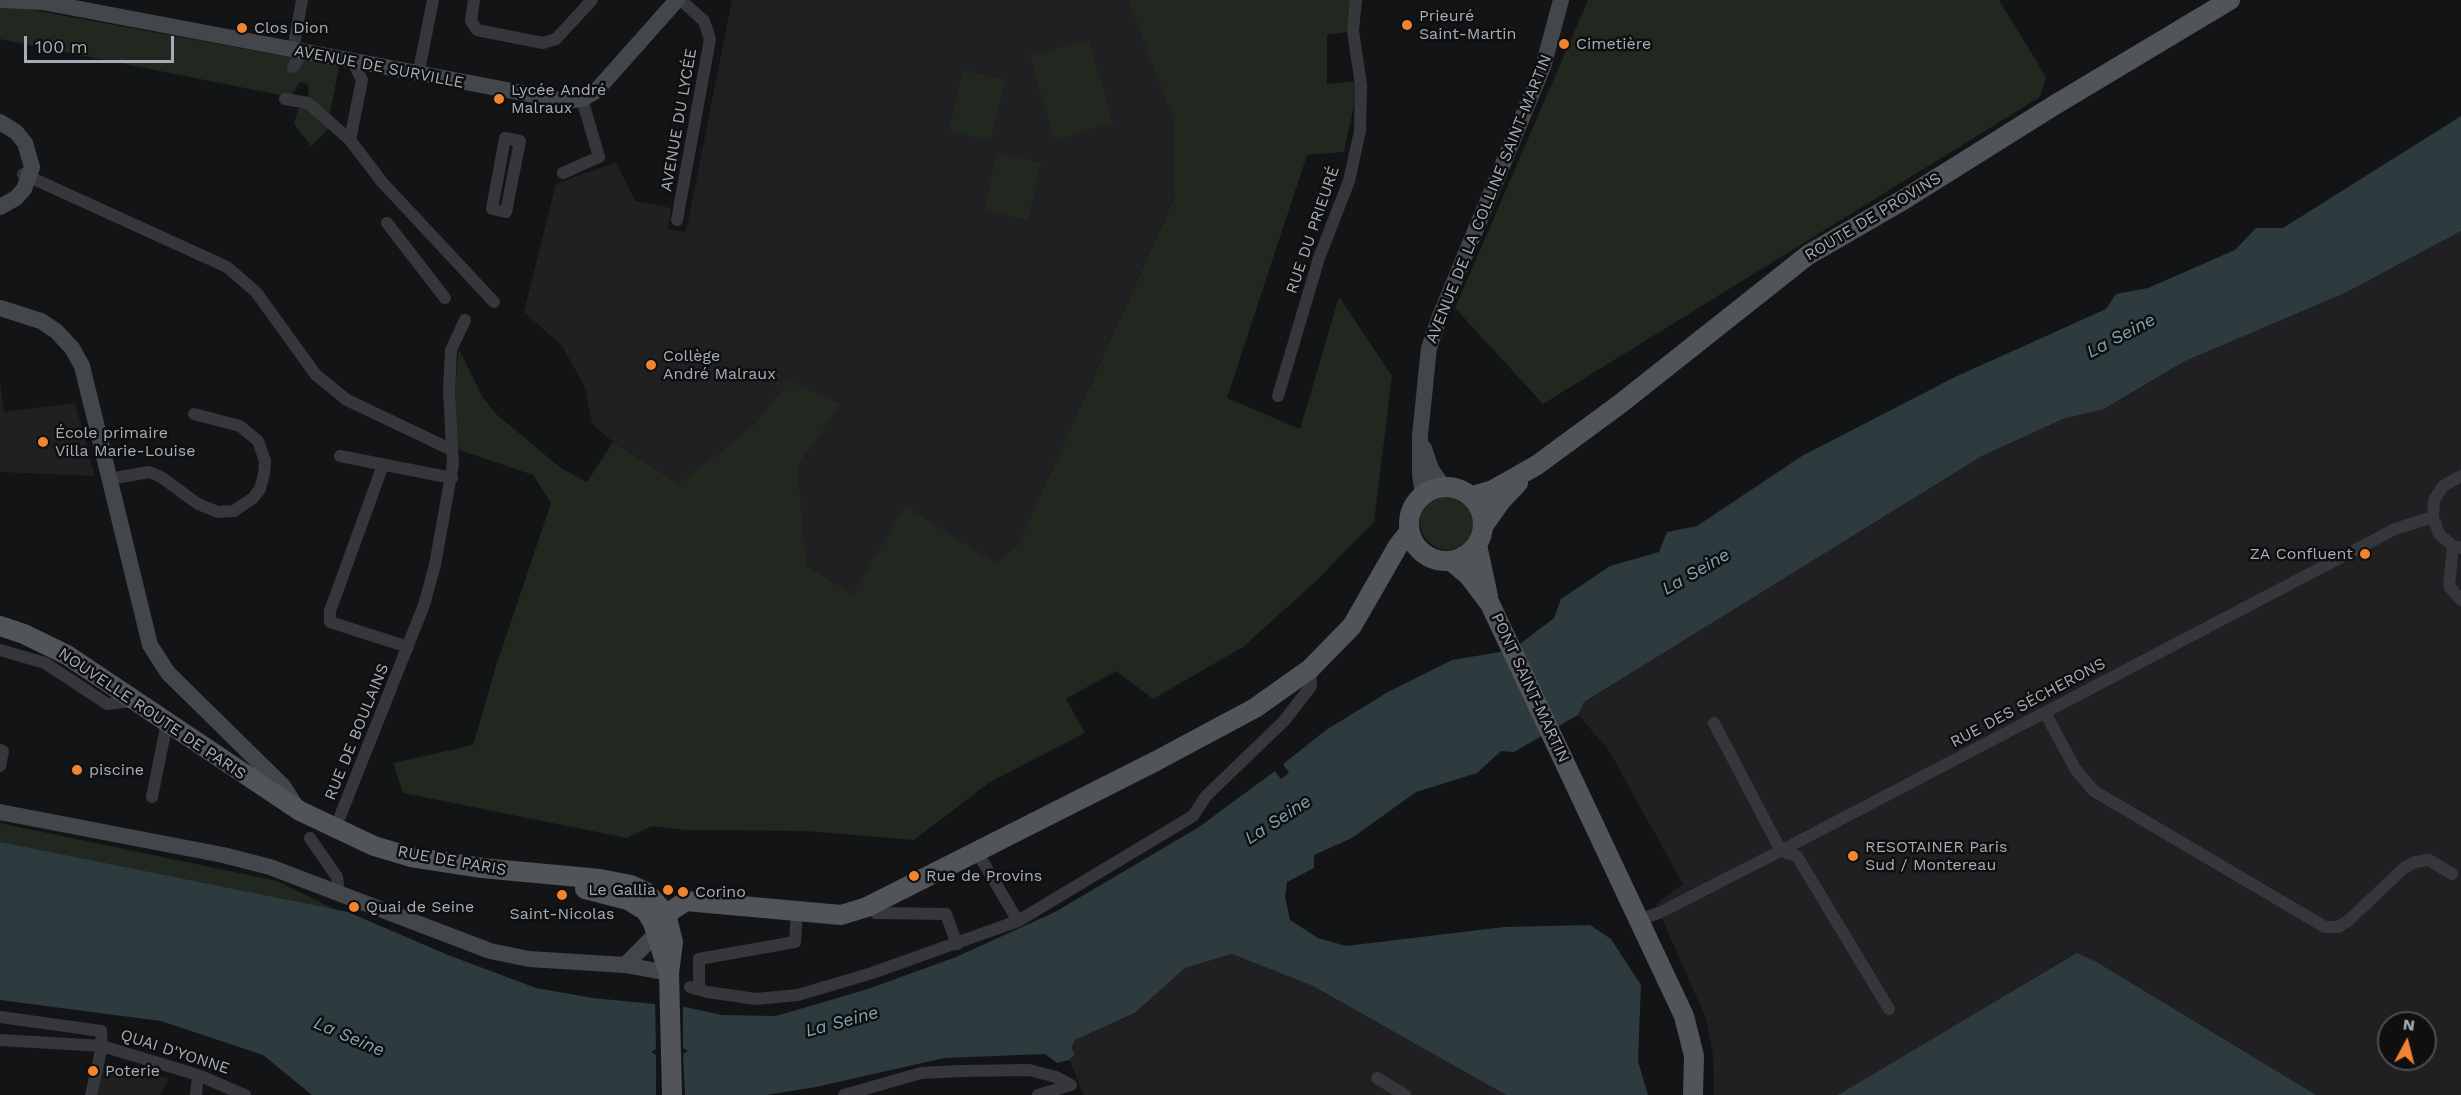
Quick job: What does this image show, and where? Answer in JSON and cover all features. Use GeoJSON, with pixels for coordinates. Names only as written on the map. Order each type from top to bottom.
{"type":"FeatureCollection","features":[{"type":"Feature","properties":{"kind":"main road","name":"ROUTE DE PROVINS"},"geometry":{"type":"LineString","coordinates":[[1537,465],[1620,404],[1808,255],[1903,200],[2230,0]]}},
{"type":"Feature","properties":{"kind":"main road"},"geometry":{"type":"LineString","coordinates":[[1472,496],[1493,490],[1537,465]]}},
{"type":"Feature","properties":{"kind":"main road"},"geometry":{"type":"LineString","coordinates":[[1409,532],[1423,553],[1441,561],[1451,561],[1466,556],[1477,545],[1484,525],[1500,501],[1537,465]]}},
{"type":"Feature","properties":{"kind":"main road"},"geometry":{"type":"LineString","coordinates":[[672,1095],[668,964],[673,942],[658,924],[686,901],[841,915],[872,905],[1255,708],[1310,669],[1352,626],[1398,546],[1409,532],[1410,511],[1423,494],[1443,486],[1453,487],[1472,496],[1483,514],[1484,525]]}},
{"type":"Feature","properties":{"kind":"main road"},"geometry":{"type":"LineString","coordinates":[[1477,545],[1490,604]]}},
{"type":"Feature","properties":{"kind":"main road"},"geometry":{"type":"LineString","coordinates":[[1387,567],[1404,556],[1423,553]]}},
{"type":"Feature","properties":{"kind":"main road"},"geometry":{"type":"LineString","coordinates":[[1451,561],[1468,575],[1490,604]]}},
{"type":"Feature","properties":{"kind":"main road","name":"PONT SAINT-MARTIN"},"geometry":{"type":"LineString","coordinates":[[1490,604],[1570,771],[1690,1035],[1694,1056],[1693,1095]]}},
{"type":"Feature","properties":{"kind":"main road","name":"NOUVELLE ROUTE DE PARIS"},"geometry":{"type":"LineString","coordinates":[[0,626],[24,634],[67,655],[132,701],[300,811],[335,829]]}},
{"type":"Feature","properties":{"kind":"main road","name":"RUE DE PARIS"},"geometry":{"type":"LineString","coordinates":[[335,829],[374,846],[421,858],[530,874],[600,879],[631,885],[655,900],[658,924]]}},
{"type":"Feature","properties":{"kind":"street","name":"AVENUE DE SURVILLE"},"geometry":{"type":"LineString","coordinates":[[2,0],[37,1],[296,57],[353,62],[565,101],[582,99]]}},
{"type":"Feature","properties":{"kind":"street"},"geometry":{"type":"LineString","coordinates":[[296,57],[302,0]]}},
{"type":"Feature","properties":{"kind":"street"},"geometry":{"type":"LineString","coordinates":[[418,75],[433,0]]}},
{"type":"Feature","properties":{"kind":"street"},"geometry":{"type":"LineString","coordinates":[[474,0],[471,21],[477,30],[543,43],[556,39],[592,0]]}},
{"type":"Feature","properties":{"kind":"street"},"geometry":{"type":"LineString","coordinates":[[562,173],[599,157],[582,99],[596,91],[679,0]]}},
{"type":"Feature","properties":{"kind":"street","name":"AVENUE DU LYCÉE"},"geometry":{"type":"LineString","coordinates":[[677,220],[710,39],[704,21],[679,0]]}},
{"type":"Feature","properties":{"kind":"street","name":"RUE DU PRIEURÉ"},"geometry":{"type":"LineString","coordinates":[[1278,396],[1319,258],[1349,182],[1360,131],[1361,85],[1353,31],[1356,0]]}},
{"type":"Feature","properties":{"kind":"street","name":"AVENUE DE LA COLLINE SAINT-MARTIN"},"geometry":{"type":"LineString","coordinates":[[1423,494],[1420,474],[1420,435],[1427,362],[1436,327],[1543,68],[1561,0]]}},
{"type":"Feature","properties":{"kind":"street"},"geometry":{"type":"LineString","coordinates":[[350,140],[362,80],[353,62]]}},
{"type":"Feature","properties":{"kind":"street"},"geometry":{"type":"LineString","coordinates":[[285,99],[308,103],[350,140],[382,182],[494,302]]}},
{"type":"Feature","properties":{"kind":"street"},"geometry":{"type":"LineString","coordinates":[[0,122],[16,132],[25,143],[32,167],[0,198]]}},
{"type":"Feature","properties":{"kind":"street"},"geometry":{"type":"LineString","coordinates":[[0,132],[17,148],[26,175],[16,198],[0,207]]}},
{"type":"Feature","properties":{"kind":"street"},"geometry":{"type":"LineString","coordinates":[[505,138],[520,141],[506,212],[492,209],[505,138]]}},
{"type":"Feature","properties":{"kind":"street"},"geometry":{"type":"LineString","coordinates":[[26,175],[227,267],[256,292],[316,375],[347,400],[450,449]]}},
{"type":"Feature","properties":{"kind":"street"},"geometry":{"type":"LineString","coordinates":[[387,223],[445,298]]}},
{"type":"Feature","properties":{"kind":"street"},"geometry":{"type":"LineString","coordinates":[[0,308],[41,321],[56,331],[72,348],[82,366],[150,645],[168,673],[283,786],[300,811]]}},
{"type":"Feature","properties":{"kind":"street","name":"RUE DE BOULAINS"},"geometry":{"type":"LineString","coordinates":[[335,829],[408,647],[431,580],[452,478],[451,350],[465,320]]}},
{"type":"Feature","properties":{"kind":"street"},"geometry":{"type":"LineString","coordinates":[[109,479],[149,472],[161,477],[198,504],[218,512],[234,511],[253,498],[260,489],[264,474],[265,461],[258,441],[240,426],[194,414]]}},
{"type":"Feature","properties":{"kind":"street","name":"AVENUE DE LA COLLINE SAINT-MARTIN"},"geometry":{"type":"LineString","coordinates":[[1420,435],[1431,469],[1443,486]]}},
{"type":"Feature","properties":{"kind":"street"},"geometry":{"type":"LineString","coordinates":[[340,456],[452,478]]}},
{"type":"Feature","properties":{"kind":"street","name":"RUE DE BOULAINS"},"geometry":{"type":"LineString","coordinates":[[383,465],[330,612],[330,622],[408,647]]}},
{"type":"Feature","properties":{"kind":"street"},"geometry":{"type":"LineString","coordinates":[[2461,476],[2443,486],[2434,500],[2433,517],[2439,534],[2457,547],[2449,586],[2461,600]]}},
{"type":"Feature","properties":{"kind":"street","name":"RUE DES SÉCHERONS"},"geometry":{"type":"LineString","coordinates":[[1639,920],[1661,912],[1781,851],[2395,529],[2433,517]]}},
{"type":"Feature","properties":{"kind":"street"},"geometry":{"type":"LineString","coordinates":[[0,650],[45,663],[107,704],[132,701]]}},
{"type":"Feature","properties":{"kind":"street"},"geometry":{"type":"LineString","coordinates":[[797,912],[795,942],[699,959],[694,988],[756,999],[798,995],[957,944],[1018,921],[1193,816],[1206,796],[1284,721],[1311,686],[1310,669]]}},
{"type":"Feature","properties":{"kind":"street"},"geometry":{"type":"LineString","coordinates":[[2045,712],[2076,770],[2094,791],[2325,927],[2338,927],[2348,921],[2404,867],[2415,862],[2429,860],[2452,874]]}},
{"type":"Feature","properties":{"kind":"street"},"geometry":{"type":"LineString","coordinates":[[152,797],[167,723]]}},
{"type":"Feature","properties":{"kind":"street"},"geometry":{"type":"LineString","coordinates":[[1714,723],[1781,851],[1797,856],[1889,1009]]}},
{"type":"Feature","properties":{"kind":"street"},"geometry":{"type":"LineString","coordinates":[[224,730],[227,749],[225,762]]}},
{"type":"Feature","properties":{"kind":"street"},"geometry":{"type":"LineString","coordinates":[[225,762],[241,746]]}},
{"type":"Feature","properties":{"kind":"street"},"geometry":{"type":"LineString","coordinates":[[0,750],[3,751],[0,771]]}},
{"type":"Feature","properties":{"kind":"street"},"geometry":{"type":"LineString","coordinates":[[0,812],[223,855],[270,867],[490,951],[529,959],[668,964]]}},
{"type":"Feature","properties":{"kind":"street"},"geometry":{"type":"LineString","coordinates":[[310,838],[336,877],[339,893]]}},
{"type":"Feature","properties":{"kind":"street"},"geometry":{"type":"LineString","coordinates":[[977,852],[1018,921]]}},
{"type":"Feature","properties":{"kind":"street"},"geometry":{"type":"LineString","coordinates":[[872,905],[876,913],[946,914],[957,944]]}},
{"type":"Feature","properties":{"kind":"street"},"geometry":{"type":"LineString","coordinates":[[628,961],[658,924]]}},
{"type":"Feature","properties":{"kind":"street","name":"QUAI D'YONNE"},"geometry":{"type":"LineString","coordinates":[[0,1017],[98,1030],[103,1034],[102,1046],[198,1075],[245,1095]]}},
{"type":"Feature","properties":{"kind":"street"},"geometry":{"type":"LineString","coordinates":[[0,1041],[102,1046],[91,1095]]}},
{"type":"Feature","properties":{"kind":"street"},"geometry":{"type":"LineString","coordinates":[[844,1095],[921,1073],[961,1071],[1029,1070],[1056,1077],[1073,1090]]}},
{"type":"Feature","properties":{"kind":"street"},"geometry":{"type":"LineString","coordinates":[[196,1095],[198,1075]]}},
{"type":"Feature","properties":{"kind":"street"},"geometry":{"type":"LineString","coordinates":[[1377,1078],[1405,1095]]}},
{"type":"Feature","properties":{"kind":"street"},"geometry":{"type":"LineString","coordinates":[[1038,1095],[1073,1090]]}},
{"type":"Feature","properties":{"kind":"shaded area"},"geometry":{"type":"Polygon","coordinates":[[[732,0],[1218,0],[1198,144],[1018,545],[998,564],[901,621],[853,594],[613,442],[592,424],[585,387],[562,346],[524,312],[556,184],[616,162],[635,201],[671,208],[668,229],[686,232],[732,0]]]}},
{"type":"Feature","properties":{"kind":"shaded area"},"geometry":{"type":"Polygon","coordinates":[[[1128,0],[1351,0],[1353,31],[1327,35],[1327,84],[1359,81],[1344,152],[1307,155],[1227,398],[1300,429],[1339,297],[1392,376],[1374,522],[1314,583],[1243,647],[1153,699],[1116,671],[1066,699],[1085,733],[990,782],[914,840],[805,831],[686,830],[652,826],[627,838],[403,793],[393,763],[473,745],[496,666],[551,503],[533,475],[459,450],[453,403],[459,349],[483,398],[497,415],[561,468],[587,482],[613,442],[679,484],[754,426],[789,381],[841,404],[797,466],[806,565],[853,594],[905,506],[997,564],[1018,545],[1175,196],[1173,118],[1128,0]]]}},
{"type":"Feature","properties":{"kind":"shaded area"},"geometry":{"type":"Polygon","coordinates":[[[1588,0],[1999,0],[2046,77],[2040,97],[1543,404],[1455,308],[1588,0]]]}},
{"type":"Feature","properties":{"kind":"shaded area"},"geometry":{"type":"Polygon","coordinates":[[[0,4],[339,66],[327,130],[311,146],[294,124],[298,109],[309,99],[308,84],[300,82],[290,97],[0,39],[0,4]]]}},
{"type":"Feature","properties":{"kind":"shaded area"},"geometry":{"type":"Polygon","coordinates":[[[1089,40],[1113,123],[1054,140],[1030,56],[1089,40]]]}},
{"type":"Feature","properties":{"kind":"shaded area"},"geometry":{"type":"Polygon","coordinates":[[[963,70],[1005,80],[991,141],[949,131],[963,70]]]}},
{"type":"Feature","properties":{"kind":"shaded area"},"geometry":{"type":"Polygon","coordinates":[[[997,153],[1041,163],[1028,220],[984,210],[997,153]]]}},
{"type":"Feature","properties":{"kind":"shaded area"},"geometry":{"type":"Polygon","coordinates":[[[2461,231],[2461,1095],[1714,1095],[1713,1055],[1706,1019],[1656,904],[1683,884],[1608,749],[1578,715],[1584,702],[1982,456],[2063,419],[2104,409],[2183,362],[2345,293],[2461,231]]]}},
{"type":"Feature","properties":{"kind":"shaded area","name":"École primaire Villa Marie-Louise"},"geometry":{"type":"Polygon","coordinates":[[[0,382],[4,412],[75,403],[95,476],[0,472],[0,382]]]}},
{"type":"Feature","properties":{"kind":"shaded area"},"geometry":{"type":"Polygon","coordinates":[[[1448,494],[1459,496],[1468,502],[1474,511],[1476,522],[1474,533],[1468,542],[1459,548],[1448,550],[1437,548],[1428,542],[1422,533],[1420,522],[1422,511],[1428,502],[1437,496],[1448,494]]]}},
{"type":"Feature","properties":{"kind":"shaded area"},"geometry":{"type":"Polygon","coordinates":[[[0,823],[277,881],[344,914],[0,845],[0,823]]]}},
{"type":"Feature","properties":{"kind":"shaded area"},"geometry":{"type":"Polygon","coordinates":[[[1232,954],[1313,986],[1506,1095],[1084,1095],[1069,1060],[1075,1054],[1071,1048],[1075,1040],[1136,1013],[1185,968],[1232,954]]]}},
{"type":"Feature","properties":{"kind":"shaded area"},"geometry":{"type":"Polygon","coordinates":[[[103,1062],[169,1078],[160,1095],[97,1095],[103,1062]]]}},
{"type":"Feature","properties":{"kind":"water","name":"La Seine"},"geometry":{"type":"Polygon","coordinates":[[[2461,116],[2461,231],[2345,293],[2183,362],[2104,409],[2063,419],[1982,456],[1584,702],[1578,715],[1514,752],[1501,751],[1477,773],[1416,792],[1352,838],[1314,855],[1314,868],[1287,882],[1285,897],[1290,920],[1318,938],[1346,946],[1504,927],[1590,925],[1611,939],[1641,985],[1638,1061],[1648,1095],[1506,1095],[1313,986],[1232,954],[1185,968],[1135,1013],[1075,1040],[1071,1048],[1075,1054],[1069,1060],[1057,1063],[1045,1054],[944,1058],[816,1087],[766,1095],[312,1095],[263,1055],[161,1021],[0,1000],[0,842],[348,912],[448,955],[536,988],[593,998],[685,1007],[722,1015],[776,1016],[868,989],[956,957],[1055,912],[1199,827],[1275,771],[1281,779],[1289,773],[1283,764],[1326,730],[1388,692],[1452,660],[1512,650],[1554,618],[1561,599],[1610,566],[1659,552],[1667,532],[1697,526],[1802,456],[1955,377],[2106,309],[2116,294],[2148,288],[2235,250],[2256,228],[2283,228],[2461,116]]]}},
{"type":"Feature","properties":{"kind":"water"},"geometry":{"type":"Polygon","coordinates":[[[2077,953],[2098,963],[2316,1095],[1838,1095],[2077,953]]]}},
{"type":"Feature","properties":{"kind":"pier"},"geometry":{"type":"Polygon","coordinates":[[[655,1001],[683,1004],[683,1048],[688,1051],[683,1054],[685,1095],[656,1095],[656,1055],[651,1052],[656,1049],[655,1001]]]}},
{"type":"Feature","properties":{"kind":"place","name":"Prieuré Saint-Martin"},"geometry":{"type":"Point","coordinates":[1407,25]}},
{"type":"Feature","properties":{"kind":"place","name":"Clos Dion"},"geometry":{"type":"Point","coordinates":[242,28]}},
{"type":"Feature","properties":{"kind":"place","name":"Cimetière"},"geometry":{"type":"Point","coordinates":[1564,44]}},
{"type":"Feature","properties":{"kind":"place","name":"Lycée André Malraux"},"geometry":{"type":"Point","coordinates":[499,99]}},
{"type":"Feature","properties":{"kind":"place","name":"Collège André Malraux"},"geometry":{"type":"Point","coordinates":[651,365]}},
{"type":"Feature","properties":{"kind":"place","name":"École primaire Villa Marie-Louise"},"geometry":{"type":"Point","coordinates":[43,442]}},
{"type":"Feature","properties":{"kind":"place","name":"ZA Confluent"},"geometry":{"type":"Point","coordinates":[2365,554]}},
{"type":"Feature","properties":{"kind":"place","name":"piscine"},"geometry":{"type":"Point","coordinates":[77,770]}},
{"type":"Feature","properties":{"kind":"place","name":"RESOTAINER Paris Sud / Montereau"},"geometry":{"type":"Point","coordinates":[1853,856]}},
{"type":"Feature","properties":{"kind":"place","name":"Rue de Provins"},"geometry":{"type":"Point","coordinates":[914,876]}},
{"type":"Feature","properties":{"kind":"place","name":"Le Gallia"},"geometry":{"type":"Point","coordinates":[668,890]}},
{"type":"Feature","properties":{"kind":"place","name":"Corino"},"geometry":{"type":"Point","coordinates":[683,892]}},
{"type":"Feature","properties":{"kind":"place","name":"Saint-Nicolas"},"geometry":{"type":"Point","coordinates":[562,895]}},
{"type":"Feature","properties":{"kind":"place","name":"Quai de Seine"},"geometry":{"type":"Point","coordinates":[354,907]}},
{"type":"Feature","properties":{"kind":"place","name":"Poterie"},"geometry":{"type":"Point","coordinates":[93,1071]}}]}
